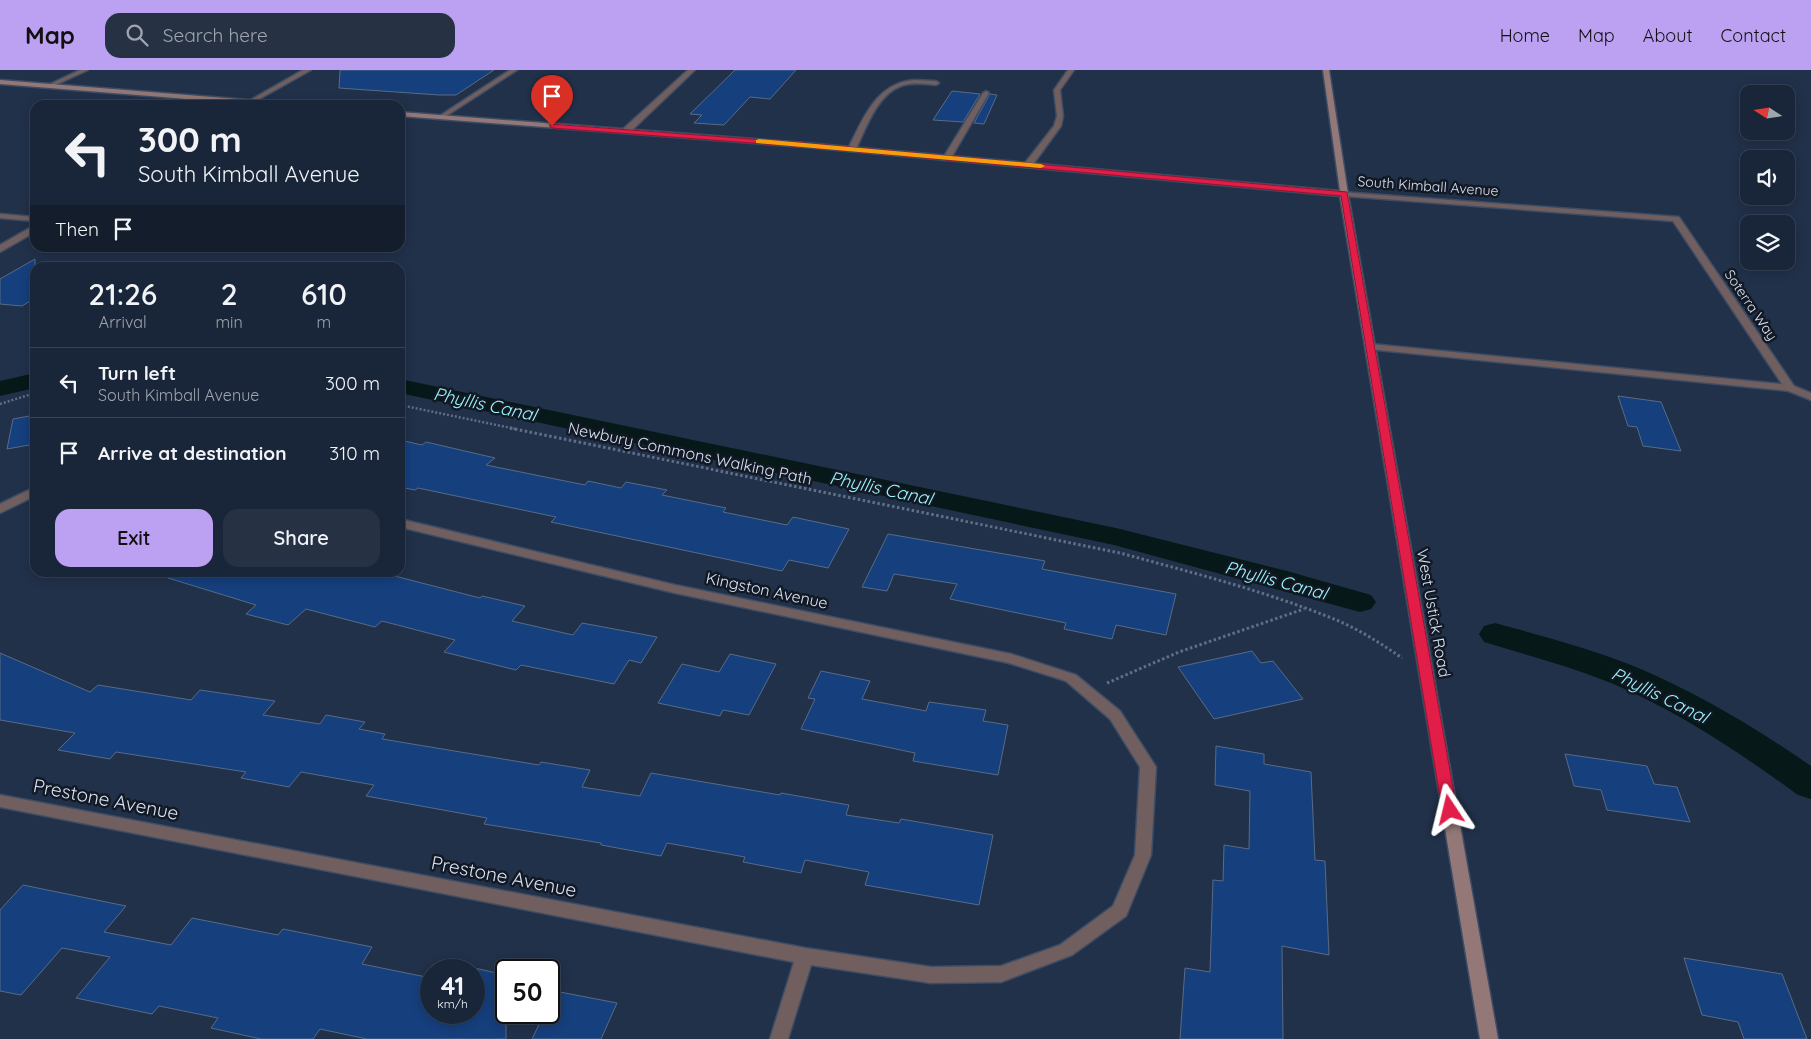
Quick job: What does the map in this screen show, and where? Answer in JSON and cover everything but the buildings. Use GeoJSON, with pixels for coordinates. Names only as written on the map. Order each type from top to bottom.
{"type":"FeatureCollection","features":[{"type":"Feature","properties":{"kind":"street"},"geometry":{"type":"LineString","coordinates":[[49,86],[85,70]]}},
{"type":"Feature","properties":{"kind":"street"},"geometry":{"type":"LineString","coordinates":[[254,100],[308,70]]}},
{"type":"Feature","properties":{"kind":"street"},"geometry":{"type":"LineString","coordinates":[[441,117],[514,70]]}},
{"type":"Feature","properties":{"kind":"street"},"geometry":{"type":"LineString","coordinates":[[626,131],[692,70]]}},
{"type":"Feature","properties":{"kind":"street"},"geometry":{"type":"LineString","coordinates":[[1028,165],[1057,126],[1060,116],[1058,90],[1071,70]]}},
{"type":"Feature","properties":{"kind":"street","name":"West Ustick Road"},"geometry":{"type":"LineString","coordinates":[[1326,70],[1344,194],[1488,1039]]}},
{"type":"Feature","properties":{"kind":"street"},"geometry":{"type":"LineString","coordinates":[[0,82],[226,100]]}},
{"type":"Feature","properties":{"kind":"street"},"geometry":{"type":"LineString","coordinates":[[852,149],[879,100],[892,87],[914,82],[936,83]]}},
{"type":"Feature","properties":{"kind":"street"},"geometry":{"type":"LineString","coordinates":[[946,158],[986,93]]}},
{"type":"Feature","properties":{"kind":"street"},"geometry":{"type":"LineString","coordinates":[[183,100],[189,97]]}},
{"type":"Feature","properties":{"kind":"street","name":"South Kimball Avenue"},"geometry":{"type":"LineString","coordinates":[[405,114],[852,149],[1344,194],[1676,219]]}},
{"type":"Feature","properties":{"kind":"street"},"geometry":{"type":"LineString","coordinates":[[0,216],[30,219]]}},
{"type":"Feature","properties":{"kind":"street","name":"Soterra Way"},"geometry":{"type":"LineString","coordinates":[[1676,219],[1790,388]]}},
{"type":"Feature","properties":{"kind":"street"},"geometry":{"type":"LineString","coordinates":[[0,249],[30,231]]}},
{"type":"Feature","properties":{"kind":"street"},"geometry":{"type":"LineString","coordinates":[[1371,347],[1790,388],[1811,397]]}},
{"type":"Feature","properties":{"kind":"street"},"geometry":{"type":"LineString","coordinates":[[0,509],[30,494]]}},
{"type":"Feature","properties":{"kind":"street","name":"Kingston Avenue"},"geometry":{"type":"LineString","coordinates":[[405,524],[675,589],[1012,659],[1071,678],[1115,715],[1148,768],[1143,855],[1120,911],[1066,950],[1001,974]]}},
{"type":"Feature","properties":{"kind":"street","name":"Prestone Avenue"},"geometry":{"type":"LineString","coordinates":[[0,801],[805,956],[931,975],[1001,974]]}},
{"type":"Feature","properties":{"kind":"street"},"geometry":{"type":"LineString","coordinates":[[778,1039],[805,956]]}},
{"type":"Feature","properties":{"kind":"path"},"geometry":{"type":"LineString","coordinates":[[0,404],[30,395]]}},
{"type":"Feature","properties":{"kind":"path","name":"Newbury Commons Walking Path"},"geometry":{"type":"LineString","coordinates":[[405,406],[1120,553],[1205,576],[1330,617],[1377,641],[1427,676]]}},
{"type":"Feature","properties":{"kind":"path"},"geometry":{"type":"LineString","coordinates":[[1088,692],[1149,662],[1255,628],[1305,608]]}},
{"type":"Feature","properties":{"kind":"waterway","name":"Phyllis Canal"},"geometry":{"type":"LineString","coordinates":[[0,389],[30,381]]}},
{"type":"Feature","properties":{"kind":"waterway","name":"Phyllis Canal"},"geometry":{"type":"LineString","coordinates":[[405,387],[1116,537],[1287,581],[1360,602]]}},
{"type":"Feature","properties":{"kind":"waterway","name":"Phyllis Canal"},"geometry":{"type":"LineString","coordinates":[[1495,634],[1582,660],[1652,688],[1734,733],[1811,785]]}},
{"type":"Feature","properties":{"kind":"slow traffic"},"geometry":{"type":"LineString","coordinates":[[759,141],[1041,166]]}},
{"type":"Feature","properties":{"kind":"route"},"geometry":{"type":"LineString","coordinates":[[552,126],[805,145],[1344,194],[1450,810]]}}]}
